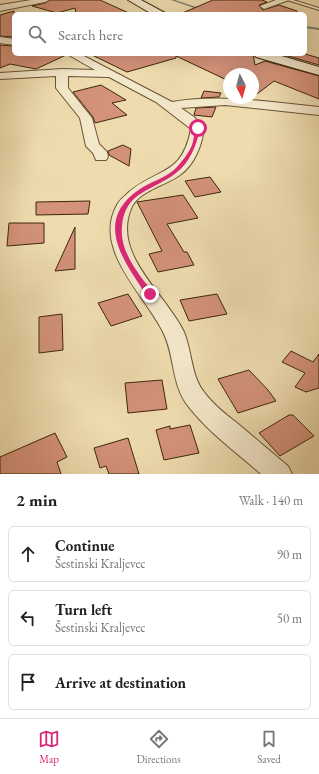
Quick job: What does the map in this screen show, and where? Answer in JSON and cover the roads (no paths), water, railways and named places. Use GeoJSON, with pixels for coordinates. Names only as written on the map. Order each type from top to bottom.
{"type":"FeatureCollection","features":[{"type":"Feature","properties":{"kind":"main road"},"geometry":{"type":"LineString","coordinates":[[133,0],[157,12]]}},
{"type":"Feature","properties":{"kind":"main road"},"geometry":{"type":"LineString","coordinates":[[268,56],[319,71]]}},
{"type":"Feature","properties":{"kind":"street"},"geometry":{"type":"LineString","coordinates":[[22,0],[31,4]]}},
{"type":"Feature","properties":{"kind":"street"},"geometry":{"type":"LineString","coordinates":[[0,8],[31,4],[45,0]]}},
{"type":"Feature","properties":{"kind":"street"},"geometry":{"type":"LineString","coordinates":[[264,6],[285,0]]}},
{"type":"Feature","properties":{"kind":"street"},"geometry":{"type":"LineString","coordinates":[[0,40],[12,42]]}},
{"type":"Feature","properties":{"kind":"street"},"geometry":{"type":"LineString","coordinates":[[76,56],[148,92],[171,106],[195,124],[198,128],[197,139],[190,154],[175,172],[142,190],[124,206],[119,221],[118,236],[124,256],[173,331],[178,344],[187,382],[195,398],[208,413],[279,474]]}},
{"type":"Feature","properties":{"kind":"street"},"geometry":{"type":"LineString","coordinates":[[0,76],[62,72],[110,74]]}},
{"type":"Feature","properties":{"kind":"street"},"geometry":{"type":"LineString","coordinates":[[62,72],[62,88],[86,118],[93,146],[100,152],[101,157]]}},
{"type":"Feature","properties":{"kind":"street"},"geometry":{"type":"LineString","coordinates":[[171,106],[192,102],[214,102],[319,111]]}},
{"type":"Feature","properties":{"kind":"lane"},"geometry":{"type":"LineString","coordinates":[[289,0],[319,9]]}},
{"type":"Feature","properties":{"kind":"waterway"},"geometry":{"type":"LineString","coordinates":[[172,0],[201,9]]}},
{"type":"Feature","properties":{"kind":"waterway"},"geometry":{"type":"LineString","coordinates":[[307,27],[319,29]]}}]}
